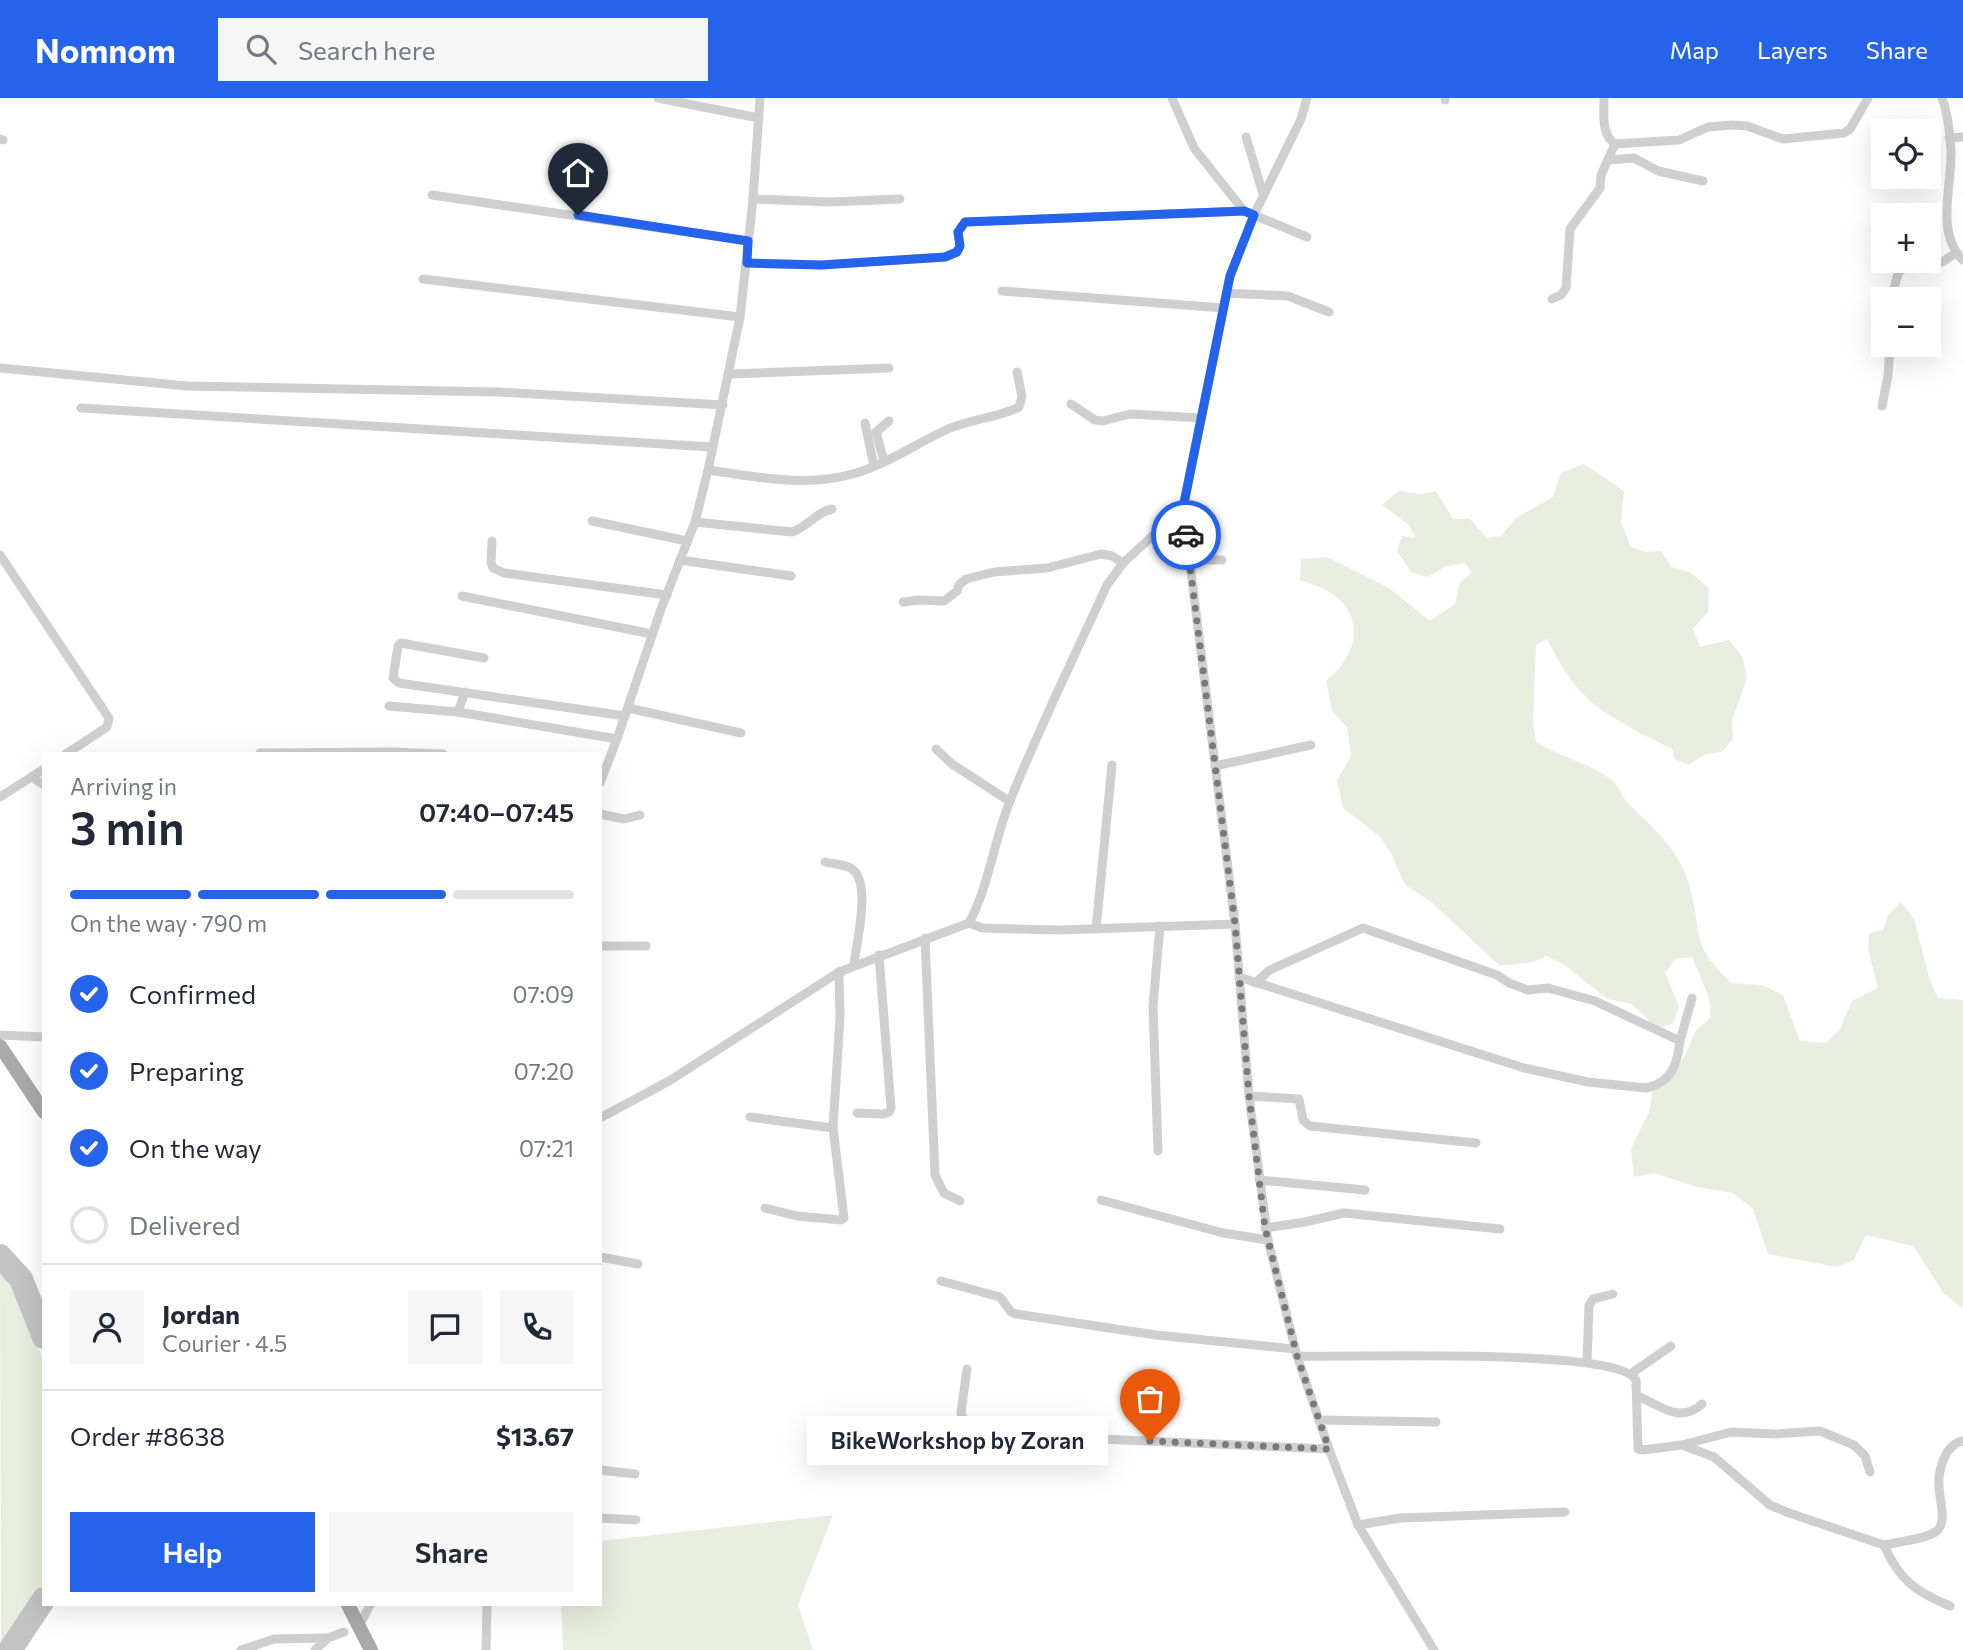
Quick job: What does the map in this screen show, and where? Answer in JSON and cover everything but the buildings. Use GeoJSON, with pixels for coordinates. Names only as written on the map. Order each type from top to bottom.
{"type":"FeatureCollection","features":[{"type":"Feature","properties":{"kind":"main road"},"geometry":{"type":"LineString","coordinates":[[0,1046],[42,1109]]}},
{"type":"Feature","properties":{"kind":"main road"},"geometry":{"type":"LineString","coordinates":[[349,1606],[371,1650]]}},
{"type":"Feature","properties":{"kind":"street"},"geometry":{"type":"LineString","coordinates":[[658,98],[758,118]]}},
{"type":"Feature","properties":{"kind":"street"},"geometry":{"type":"LineString","coordinates":[[602,777],[695,522],[708,470],[740,317],[753,199],[760,98]]}},
{"type":"Feature","properties":{"kind":"street"},"geometry":{"type":"LineString","coordinates":[[1172,98],[1194,148],[1244,211]]}},
{"type":"Feature","properties":{"kind":"street"},"geometry":{"type":"LineString","coordinates":[[1307,98],[1301,119],[1254,215],[1230,276],[1183,508],[1235,924],[1249,1096],[1265,1228],[1296,1353],[1358,1525],[1434,1650]]}},
{"type":"Feature","properties":{"kind":"street"},"geometry":{"type":"LineString","coordinates":[[1604,98],[1606,132],[1609,141],[1615,144],[1679,140],[1708,127],[1732,124],[1748,126],[1783,138],[1844,133],[1850,129],[1868,98]]}},
{"type":"Feature","properties":{"kind":"street"},"geometry":{"type":"LineString","coordinates":[[1894,287],[1898,274],[1912,266],[1959,257],[1948,235],[1951,151],[1942,98]]}},
{"type":"Feature","properties":{"kind":"street"},"geometry":{"type":"LineString","coordinates":[[1246,137],[1256,177],[1264,194]]}},
{"type":"Feature","properties":{"kind":"street"},"geometry":{"type":"LineString","coordinates":[[1949,138],[1963,137]]}},
{"type":"Feature","properties":{"kind":"street"},"geometry":{"type":"LineString","coordinates":[[1552,299],[1561,295],[1566,288],[1570,229],[1600,188],[1601,175],[1615,144]]}},
{"type":"Feature","properties":{"kind":"street"},"geometry":{"type":"LineString","coordinates":[[1608,160],[1641,160],[1658,171],[1703,181]]}},
{"type":"Feature","properties":{"kind":"street"},"geometry":{"type":"LineString","coordinates":[[432,195],[748,241]]}},
{"type":"Feature","properties":{"kind":"street"},"geometry":{"type":"LineString","coordinates":[[753,199],[829,202],[900,199]]}},
{"type":"Feature","properties":{"kind":"street"},"geometry":{"type":"LineString","coordinates":[[747,263],[821,265],[945,257],[957,252],[960,246],[958,232],[965,222],[1244,211],[1307,237]]}},
{"type":"Feature","properties":{"kind":"street"},"geometry":{"type":"LineString","coordinates":[[423,279],[740,317]]}},
{"type":"Feature","properties":{"kind":"street"},"geometry":{"type":"LineString","coordinates":[[1002,291],[1223,308]]}},
{"type":"Feature","properties":{"kind":"street"},"geometry":{"type":"LineString","coordinates":[[1226,293],[1288,296],[1329,312]]}},
{"type":"Feature","properties":{"kind":"street"},"geometry":{"type":"LineString","coordinates":[[1882,405],[1889,357]]}},
{"type":"Feature","properties":{"kind":"street"},"geometry":{"type":"LineString","coordinates":[[730,374],[889,368]]}},
{"type":"Feature","properties":{"kind":"street"},"geometry":{"type":"LineString","coordinates":[[0,369],[187,386],[498,393],[723,404]]}},
{"type":"Feature","properties":{"kind":"street"},"geometry":{"type":"LineString","coordinates":[[708,470],[785,481],[818,481],[858,472],[948,429],[1007,413],[1019,407],[1022,397],[1017,372]]}},
{"type":"Feature","properties":{"kind":"street"},"geometry":{"type":"LineString","coordinates":[[1071,404],[1103,421],[1130,414],[1201,418]]}},
{"type":"Feature","properties":{"kind":"street"},"geometry":{"type":"LineString","coordinates":[[81,408],[712,447]]}},
{"type":"Feature","properties":{"kind":"street"},"geometry":{"type":"LineString","coordinates":[[884,461],[876,432],[889,421]]}},
{"type":"Feature","properties":{"kind":"street"},"geometry":{"type":"LineString","coordinates":[[865,423],[874,466]]}},
{"type":"Feature","properties":{"kind":"street"},"geometry":{"type":"LineString","coordinates":[[602,1117],[669,1082],[839,972],[969,923],[978,906],[1009,801],[1107,585],[1123,563],[1183,508]]}},
{"type":"Feature","properties":{"kind":"street"},"geometry":{"type":"LineString","coordinates":[[695,522],[792,532],[803,527],[821,512],[832,509]]}},
{"type":"Feature","properties":{"kind":"street"},"geometry":{"type":"LineString","coordinates":[[592,521],[687,541]]}},
{"type":"Feature","properties":{"kind":"street"},"geometry":{"type":"LineString","coordinates":[[492,541],[493,568],[504,573],[667,595]]}},
{"type":"Feature","properties":{"kind":"street"},"geometry":{"type":"LineString","coordinates":[[903,602],[944,601],[957,592],[959,585],[966,579],[986,574],[1047,568],[1101,554],[1112,556],[1123,563]]}},
{"type":"Feature","properties":{"kind":"street"},"geometry":{"type":"LineString","coordinates":[[0,555],[109,718],[107,727],[69,752]]}},
{"type":"Feature","properties":{"kind":"street"},"geometry":{"type":"LineString","coordinates":[[680,560],[791,576]]}},
{"type":"Feature","properties":{"kind":"street"},"geometry":{"type":"LineString","coordinates":[[1189,560],[1222,560]]}},
{"type":"Feature","properties":{"kind":"street"},"geometry":{"type":"LineString","coordinates":[[462,596],[652,635]]}},
{"type":"Feature","properties":{"kind":"street"},"geometry":{"type":"LineString","coordinates":[[484,658],[404,643],[398,646],[393,678],[465,692],[626,712],[741,733]]}},
{"type":"Feature","properties":{"kind":"street"},"geometry":{"type":"LineString","coordinates":[[458,712],[465,692]]}},
{"type":"Feature","properties":{"kind":"street"},"geometry":{"type":"LineString","coordinates":[[389,706],[458,712],[617,739]]}},
{"type":"Feature","properties":{"kind":"street"},"geometry":{"type":"LineString","coordinates":[[1215,766],[1311,745]]}},
{"type":"Feature","properties":{"kind":"street"},"geometry":{"type":"LineString","coordinates":[[936,749],[952,764],[1009,801]]}},
{"type":"Feature","properties":{"kind":"street"},"geometry":{"type":"LineString","coordinates":[[1096,929],[1112,765]]}},
{"type":"Feature","properties":{"kind":"street"},"geometry":{"type":"LineString","coordinates":[[0,797],[42,770]]}},
{"type":"Feature","properties":{"kind":"street"},"geometry":{"type":"LineString","coordinates":[[31,777],[42,784]]}},
{"type":"Feature","properties":{"kind":"street"},"geometry":{"type":"LineString","coordinates":[[602,814],[624,819],[640,815]]}},
{"type":"Feature","properties":{"kind":"street"},"geometry":{"type":"LineString","coordinates":[[825,862],[851,868],[861,881],[859,935],[854,965]]}},
{"type":"Feature","properties":{"kind":"street"},"geometry":{"type":"LineString","coordinates":[[969,923],[982,929],[1096,929],[1235,924]]}},
{"type":"Feature","properties":{"kind":"street"},"geometry":{"type":"LineString","coordinates":[[1158,1151],[1153,1006],[1160,926]]}},
{"type":"Feature","properties":{"kind":"street"},"geometry":{"type":"LineString","coordinates":[[1255,983],[1270,970],[1363,928],[1497,975],[1528,990],[1548,988],[1595,1001],[1680,1041]]}},
{"type":"Feature","properties":{"kind":"street"},"geometry":{"type":"LineString","coordinates":[[926,938],[936,1175],[944,1193],[960,1202]]}},
{"type":"Feature","properties":{"kind":"street"},"geometry":{"type":"LineString","coordinates":[[602,946],[646,946]]}},
{"type":"Feature","properties":{"kind":"street"},"geometry":{"type":"LineString","coordinates":[[857,1113],[883,1114],[891,1108],[879,955]]}},
{"type":"Feature","properties":{"kind":"street"},"geometry":{"type":"LineString","coordinates":[[765,1208],[797,1216],[841,1220],[844,1218],[833,1128],[840,1017],[839,972]]}},
{"type":"Feature","properties":{"kind":"street"},"geometry":{"type":"LineString","coordinates":[[1239,977],[1524,1068],[1588,1082],[1646,1087],[1655,1086],[1671,1074],[1692,998]]}},
{"type":"Feature","properties":{"kind":"street"},"geometry":{"type":"LineString","coordinates":[[0,1035],[42,1037]]}},
{"type":"Feature","properties":{"kind":"street"},"geometry":{"type":"LineString","coordinates":[[1249,1096],[1299,1099],[1303,1120],[1310,1126],[1476,1143]]}},
{"type":"Feature","properties":{"kind":"street"},"geometry":{"type":"LineString","coordinates":[[750,1117],[833,1128]]}},
{"type":"Feature","properties":{"kind":"street"},"geometry":{"type":"LineString","coordinates":[[1259,1180],[1365,1190]]}},
{"type":"Feature","properties":{"kind":"street"},"geometry":{"type":"LineString","coordinates":[[1101,1200],[1223,1233],[1268,1240]]}},
{"type":"Feature","properties":{"kind":"street"},"geometry":{"type":"LineString","coordinates":[[1265,1228],[1344,1213],[1500,1229]]}},
{"type":"Feature","properties":{"kind":"street"},"geometry":{"type":"LineString","coordinates":[[602,1257],[638,1264]]}},
{"type":"Feature","properties":{"kind":"street"},"geometry":{"type":"LineString","coordinates":[[941,1281],[1000,1297],[1011,1312],[1016,1314],[1296,1353],[1587,1362],[1633,1374],[1636,1380],[1638,1449],[1682,1445],[1731,1432],[1776,1434],[1820,1431],[1854,1445],[1865,1456],[1870,1472]]}},
{"type":"Feature","properties":{"kind":"street"},"geometry":{"type":"LineString","coordinates":[[1587,1362],[1589,1305],[1593,1299],[1613,1294]]}},
{"type":"Feature","properties":{"kind":"street"},"geometry":{"type":"LineString","coordinates":[[1633,1374],[1671,1346]]}},
{"type":"Feature","properties":{"kind":"street"},"geometry":{"type":"LineString","coordinates":[[967,1369],[961,1413],[964,1420],[1100,1439],[1329,1449]]}},
{"type":"Feature","properties":{"kind":"street"},"geometry":{"type":"LineString","coordinates":[[1637,1396],[1672,1413],[1691,1411],[1702,1404]]}},
{"type":"Feature","properties":{"kind":"street"},"geometry":{"type":"LineString","coordinates":[[1319,1420],[1436,1422]]}},
{"type":"Feature","properties":{"kind":"street"},"geometry":{"type":"LineString","coordinates":[[1682,1445],[1714,1457],[1770,1504],[1884,1545],[1932,1534],[1939,1529],[1942,1516],[1938,1483],[1942,1465],[1949,1448],[1963,1441]]}},
{"type":"Feature","properties":{"kind":"street"},"geometry":{"type":"LineString","coordinates":[[602,1470],[635,1474]]}},
{"type":"Feature","properties":{"kind":"street"},"geometry":{"type":"LineString","coordinates":[[1358,1525],[1399,1518],[1565,1512]]}},
{"type":"Feature","properties":{"kind":"street"},"geometry":{"type":"LineString","coordinates":[[602,1518],[636,1520]]}},
{"type":"Feature","properties":{"kind":"street"},"geometry":{"type":"LineString","coordinates":[[1884,1545],[1900,1575],[1926,1596],[1950,1606]]}},
{"type":"Feature","properties":{"kind":"street"},"geometry":{"type":"LineString","coordinates":[[359,1626],[369,1606]]}},
{"type":"Feature","properties":{"kind":"street"},"geometry":{"type":"LineString","coordinates":[[486,1650],[487,1606]]}},
{"type":"Feature","properties":{"kind":"street"},"geometry":{"type":"LineString","coordinates":[[242,1650],[274,1639],[328,1637],[344,1632]]}},
{"type":"Feature","properties":{"kind":"street"},"geometry":{"type":"LineString","coordinates":[[315,1650],[328,1637]]}},
{"type":"Feature","properties":{"kind":"street"},"geometry":{"type":"LineString","coordinates":[[1421,1650],[1429,1640]]}},
{"type":"Feature","properties":{"kind":"shaded area"},"geometry":{"type":"Polygon","coordinates":[[[1584,464],[1624,491],[1621,522],[1631,547],[1646,552],[1661,551],[1672,567],[1690,572],[1709,588],[1708,612],[1693,629],[1700,647],[1729,640],[1743,658],[1747,678],[1732,721],[1733,739],[1722,752],[1706,754],[1688,765],[1674,759],[1672,748],[1628,726],[1587,698],[1570,678],[1547,639],[1536,645],[1533,721],[1536,742],[1614,782],[1627,802],[1664,840],[1679,861],[1692,893],[1700,940],[1709,958],[1731,983],[1762,985],[1783,995],[1800,1041],[1826,1043],[1840,1029],[1852,1001],[1878,988],[1868,949],[1869,933],[1883,930],[1888,915],[1901,902],[1914,919],[1930,980],[1938,998],[1963,1000],[1963,1308],[1944,1294],[1913,1246],[1866,1235],[1854,1260],[1837,1267],[1768,1254],[1753,1209],[1733,1193],[1697,1187],[1655,1173],[1634,1177],[1631,1149],[1649,1112],[1653,1087],[1672,1073],[1684,1058],[1695,1032],[1711,1017],[1709,998],[1692,957],[1675,959],[1665,973],[1679,1006],[1673,1023],[1658,1029],[1632,1004],[1608,999],[1563,964],[1546,956],[1534,962],[1500,966],[1430,901],[1405,885],[1390,851],[1379,836],[1343,808],[1337,780],[1351,756],[1347,727],[1332,711],[1326,681],[1337,671],[1351,647],[1353,622],[1339,600],[1326,590],[1300,580],[1301,559],[1327,557],[1389,588],[1430,621],[1455,604],[1460,582],[1472,573],[1465,563],[1444,567],[1428,577],[1411,572],[1397,551],[1402,536],[1415,538],[1409,525],[1382,505],[1398,491],[1421,494],[1436,491],[1453,519],[1470,519],[1487,538],[1501,536],[1516,518],[1553,497],[1561,473],[1584,464]]]}},
{"type":"Feature","properties":{"kind":"shaded area"},"geometry":{"type":"Polygon","coordinates":[[[0,1270],[11,1281],[25,1307],[42,1358],[42,1586],[1,1650],[0,1270]]]}},
{"type":"Feature","properties":{"kind":"shaded area"},"geometry":{"type":"Polygon","coordinates":[[[833,1515],[798,1605],[813,1650],[563,1650],[561,1606],[602,1606],[602,1541],[833,1515]]]}},
{"type":"Feature","properties":{"kind":"taxiway"},"geometry":{"type":"LineString","coordinates":[[0,1256],[21,1279],[42,1332]]}},
{"type":"Feature","properties":{"kind":"taxiway"},"geometry":{"type":"LineString","coordinates":[[10,1650],[42,1602]]}},
{"type":"Feature","properties":{"kind":"way so far"},"geometry":{"type":"LineString","coordinates":[[1150,1441],[1329,1449],[1297,1356],[1265,1228],[1249,1096],[1235,924],[1186,535]]}},
{"type":"Feature","properties":{"kind":"place","name":"BikeWorkshop by Zoran"},"geometry":{"type":"Point","coordinates":[1150,1441]}},
{"type":"Feature","properties":{"kind":"route"},"geometry":{"type":"LineString","coordinates":[[578,215],[748,241],[747,263],[821,265],[945,257],[957,252],[960,246],[958,232],[965,222],[1244,211],[1254,215],[1230,276],[1183,508],[1186,535]]}}]}
